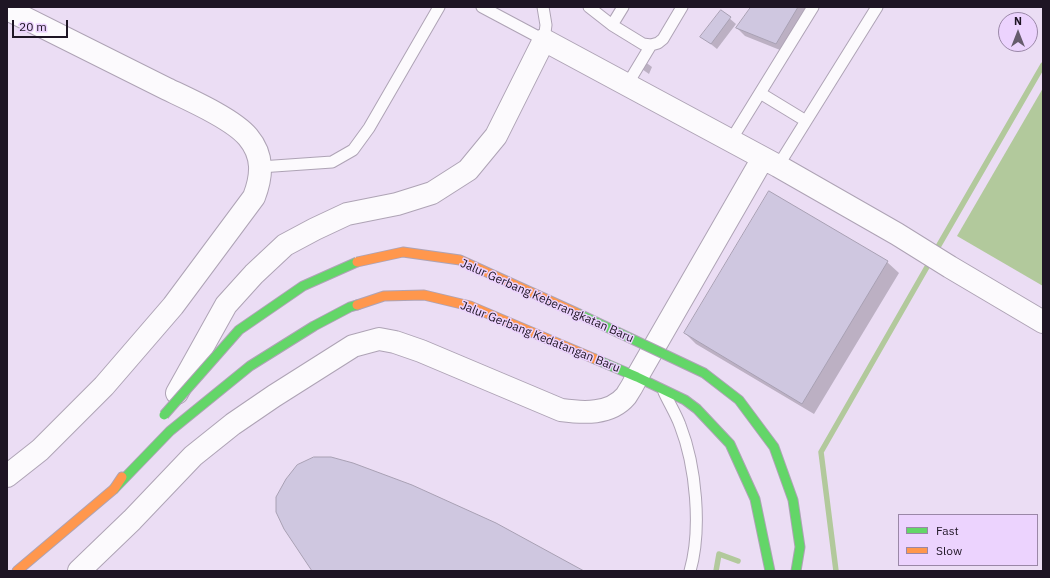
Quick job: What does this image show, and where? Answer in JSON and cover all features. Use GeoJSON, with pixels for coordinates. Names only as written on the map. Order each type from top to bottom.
{"type":"FeatureCollection","features":[{"type":"Feature","properties":{"kind":"street"},"geometry":{"type":"LineString","coordinates":[[7,9],[184,97],[235,125],[249,138],[256,152],[260,167],[259,182],[254,197],[173,306],[104,386],[40,450],[7,476]]}},
{"type":"Feature","properties":{"kind":"street"},"geometry":{"type":"LineString","coordinates":[[162,418],[226,306],[254,274],[285,245],[347,214],[396,204],[432,193],[468,170],[496,136],[544,40],[770,162],[897,234],[1043,322]]}},
{"type":"Feature","properties":{"kind":"street"},"geometry":{"type":"LineString","coordinates":[[78,571],[132,520],[193,456],[233,424],[256,408],[353,346],[379,339],[395,342],[421,351],[561,410],[585,413],[610,408],[625,396],[638,377],[770,162]]}},
{"type":"Feature","properties":{"kind":"street","name":"Jalur Gerbang Keberangkatan Baru"},"geometry":{"type":"LineString","coordinates":[[162,418],[239,330],[302,286],[360,261],[403,252],[460,260],[554,302],[704,374],[739,400],[774,447],[794,500],[800,547],[796,571]]}},
{"type":"Feature","properties":{"kind":"street","name":"Jalur Gerbang Kedatangan Baru"},"geometry":{"type":"LineString","coordinates":[[114,489],[170,431],[250,366],[314,326],[350,307],[384,296],[424,295],[470,306],[638,377],[685,400],[697,409],[730,444],[756,499],[770,571]]}},
{"type":"Feature","properties":{"kind":"street"},"geometry":{"type":"LineString","coordinates":[[17,571],[114,489],[143,446]]}},
{"type":"Feature","properties":{"kind":"lane"},"geometry":{"type":"LineString","coordinates":[[260,167],[332,162],[353,150],[369,128],[439,7]]}},
{"type":"Feature","properties":{"kind":"lane"},"geometry":{"type":"LineString","coordinates":[[482,7],[544,40],[546,25],[543,7]]}},
{"type":"Feature","properties":{"kind":"lane"},"geometry":{"type":"LineString","coordinates":[[589,7],[612,25],[643,44],[651,45],[658,43],[663,39],[682,7]]}},
{"type":"Feature","properties":{"kind":"lane"},"geometry":{"type":"LineString","coordinates":[[612,25],[623,7]]}},
{"type":"Feature","properties":{"kind":"lane"},"geometry":{"type":"LineString","coordinates":[[731,140],[813,7]]}},
{"type":"Feature","properties":{"kind":"lane"},"geometry":{"type":"LineString","coordinates":[[770,162],[806,121],[877,7]]}},
{"type":"Feature","properties":{"kind":"lane"},"geometry":{"type":"LineString","coordinates":[[627,85],[651,45]]}},
{"type":"Feature","properties":{"kind":"lane"},"geometry":{"type":"LineString","coordinates":[[760,93],[806,121]]}},
{"type":"Feature","properties":{"kind":"lane"},"geometry":{"type":"LineString","coordinates":[[662,388],[680,426],[692,465],[697,511],[694,558],[690,571]]}},
{"type":"Feature","properties":{"kind":"shaded area"},"geometry":{"type":"Polygon","coordinates":[[[1043,88],[1043,286],[957,236],[1043,88]]]}},
{"type":"Feature","properties":{"kind":"building"},"geometry":{"type":"Polygon","coordinates":[[[751,7],[798,7],[776,44],[736,28],[751,7]]]}},
{"type":"Feature","properties":{"kind":"building"},"geometry":{"type":"Polygon","coordinates":[[[721,10],[731,17],[711,44],[700,37],[721,10]]]}},
{"type":"Feature","properties":{"kind":"building"},"geometry":{"type":"Polygon","coordinates":[[[769,191],[888,261],[802,404],[684,333],[769,191]]]}},
{"type":"Feature","properties":{"kind":"building"},"geometry":{"type":"Polygon","coordinates":[[[314,457],[331,457],[353,463],[412,485],[496,523],[584,571],[312,571],[284,529],[276,512],[276,497],[286,479],[297,465],[314,457]]]}},
{"type":"Feature","properties":{"kind":"waterway"},"geometry":{"type":"LineString","coordinates":[[935,252],[1043,65]]}},
{"type":"Feature","properties":{"kind":"waterway"},"geometry":{"type":"LineString","coordinates":[[836,571],[821,452],[931,260]]}},
{"type":"Feature","properties":{"kind":"waterway"},"geometry":{"type":"LineString","coordinates":[[716,571],[719,554],[738,561]]}},
{"type":"Feature","properties":{"kind":"traffic: fast"},"geometry":{"type":"LineString","coordinates":[[164,415],[239,330],[303,286],[357,262]]}},
{"type":"Feature","properties":{"kind":"traffic: fast"},"geometry":{"type":"LineString","coordinates":[[114,489],[170,431],[250,366],[314,326],[350,307],[357,305]]}},
{"type":"Feature","properties":{"kind":"traffic: fast"},"geometry":{"type":"LineString","coordinates":[[577,313],[704,373],[739,400],[774,447],[793,500],[800,547],[796,571]]}},
{"type":"Feature","properties":{"kind":"traffic: fast"},"geometry":{"type":"LineString","coordinates":[[595,359],[685,400],[697,409],[730,444],[755,499],[770,571]]}},
{"type":"Feature","properties":{"kind":"traffic: slow"},"geometry":{"type":"LineString","coordinates":[[357,262],[403,252],[460,260],[577,313]]}},
{"type":"Feature","properties":{"kind":"traffic: slow"},"geometry":{"type":"LineString","coordinates":[[357,305],[384,296],[424,295],[470,306],[595,359]]}},
{"type":"Feature","properties":{"kind":"traffic: slow"},"geometry":{"type":"LineString","coordinates":[[17,571],[114,489],[122,477]]}}]}
